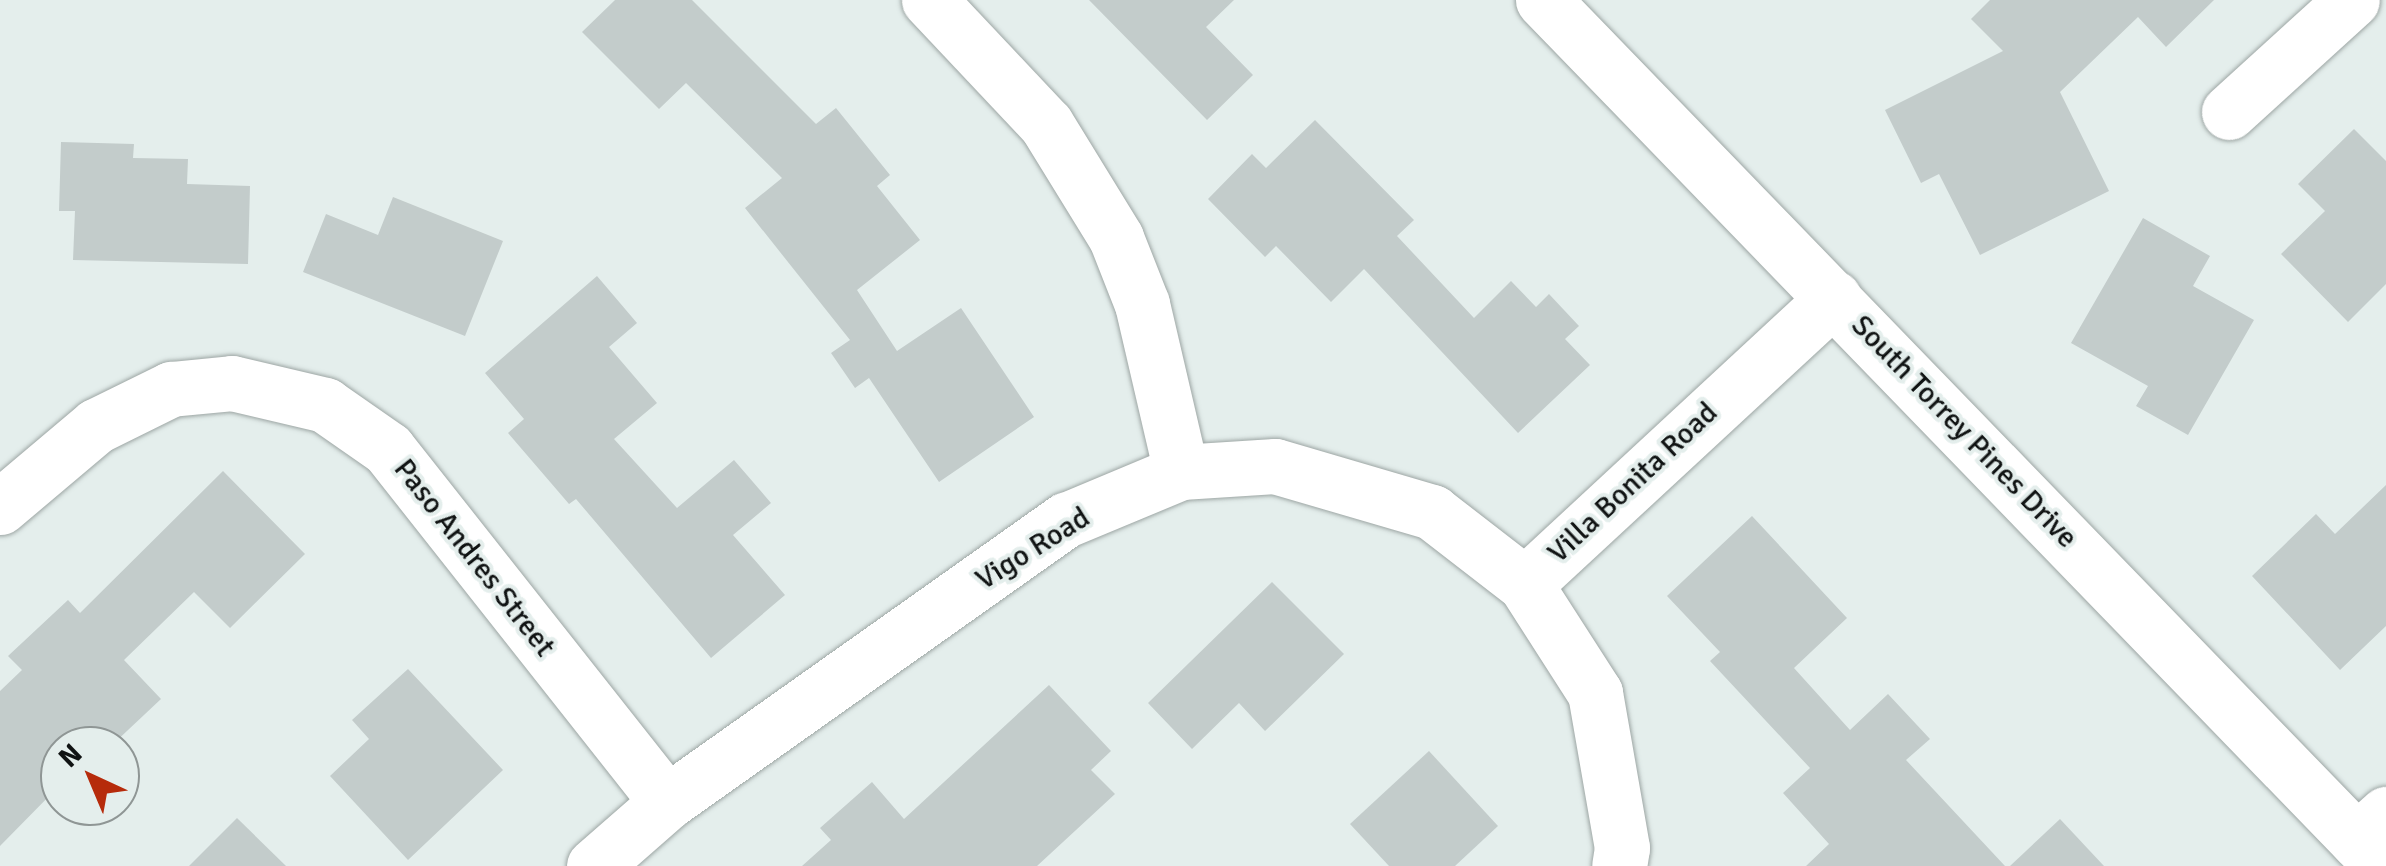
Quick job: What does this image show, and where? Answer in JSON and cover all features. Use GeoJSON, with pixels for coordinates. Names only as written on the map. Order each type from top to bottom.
{"type":"FeatureCollection","features":[{"type":"Feature","properties":{"kind":"street"},"geometry":{"type":"LineString","coordinates":[[928,0],[1046,124],[1116,238],[1142,304],[1181,472]]}},
{"type":"Feature","properties":{"kind":"street","name":"South Torrey Pines Drive"},"geometry":{"type":"LineString","coordinates":[[1543,0],[2375,840]]}},
{"type":"Feature","properties":{"kind":"street"},"geometry":{"type":"LineString","coordinates":[[2228,112],[2352,0]]}},
{"type":"Feature","properties":{"kind":"street","name":"Villa Bonita Road"},"geometry":{"type":"LineString","coordinates":[[1619,866],[1622,848],[1596,693],[1524,584],[1834,298]]}},
{"type":"Feature","properties":{"kind":"street","name":"Paso Andres Street"},"geometry":{"type":"LineString","coordinates":[[0,507],[96,426],[171,390],[232,383],[325,405],[388,449],[667,802]]}},
{"type":"Feature","properties":{"kind":"street","name":"Vigo Road"},"geometry":{"type":"LineString","coordinates":[[594,866],[667,802],[1066,520],[1181,472],[1275,466],[1432,512],[1524,584]]}},
{"type":"Feature","properties":{"kind":"building"},"geometry":{"type":"Polygon","coordinates":[[[615,0],[692,0],[816,124],[836,108],[890,175],[877,186],[920,240],[857,290],[897,351],[961,308],[1034,417],[939,482],[869,378],[855,388],[831,353],[850,340],[745,208],[782,178],[686,83],[659,109],[582,32],[615,0]]]}},
{"type":"Feature","properties":{"kind":"building"},"geometry":{"type":"Polygon","coordinates":[[[1089,0],[1234,0],[1206,27],[1253,75],[1207,120],[1089,0]]]}},
{"type":"Feature","properties":{"kind":"building"},"geometry":{"type":"Polygon","coordinates":[[[1990,0],[2214,0],[2166,47],[2138,17],[2060,92],[2109,191],[1980,255],[1939,174],[1921,183],[1885,110],[2003,51],[1971,19],[1990,0]]]}},
{"type":"Feature","properties":{"kind":"building"},"geometry":{"type":"Polygon","coordinates":[[[1315,120],[1414,220],[1397,236],[1474,318],[1511,281],[1536,307],[1549,294],[1579,326],[1565,339],[1590,365],[1518,433],[1364,269],[1331,302],[1276,246],[1265,257],[1208,199],[1252,154],[1266,168],[1315,120]]]}},
{"type":"Feature","properties":{"kind":"building"},"geometry":{"type":"Polygon","coordinates":[[[2354,129],[2386,161],[2386,284],[2348,322],[2281,254],[2325,211],[2298,184],[2354,129]]]}},
{"type":"Feature","properties":{"kind":"building"},"geometry":{"type":"Polygon","coordinates":[[[61,142],[134,144],[133,158],[188,159],[187,184],[250,186],[248,264],[73,260],[75,211],[59,211],[61,142]]]}},
{"type":"Feature","properties":{"kind":"building"},"geometry":{"type":"Polygon","coordinates":[[[393,197],[503,241],[465,336],[303,272],[326,214],[378,235],[393,197]]]}},
{"type":"Feature","properties":{"kind":"building"},"geometry":{"type":"Polygon","coordinates":[[[2143,218],[2210,256],[2193,286],[2254,320],[2188,435],[2136,406],[2148,386],[2071,343],[2143,218]]]}},
{"type":"Feature","properties":{"kind":"building"},"geometry":{"type":"Polygon","coordinates":[[[597,276],[637,323],[609,347],[657,403],[614,439],[677,508],[734,460],[771,503],[733,535],[785,595],[711,658],[576,499],[569,504],[508,433],[524,419],[485,373],[597,276]]]}},
{"type":"Feature","properties":{"kind":"building"},"geometry":{"type":"Polygon","coordinates":[[[223,471],[305,554],[230,628],[194,592],[124,660],[161,699],[132,726],[40,726],[40,805],[0,846],[0,691],[22,670],[8,656],[68,600],[80,613],[223,471]]]}},
{"type":"Feature","properties":{"kind":"building"},"geometry":{"type":"Polygon","coordinates":[[[2386,485],[2386,626],[2340,670],[2252,576],[2316,514],[2335,534],[2386,485]]]}},
{"type":"Feature","properties":{"kind":"building"},"geometry":{"type":"Polygon","coordinates":[[[1752,516],[1847,618],[1794,668],[1850,730],[1888,694],[1930,739],[1906,760],[2005,866],[1806,866],[1829,844],[1783,793],[1810,768],[1710,661],[1720,652],[1667,596],[1752,516]]]}},
{"type":"Feature","properties":{"kind":"building"},"geometry":{"type":"Polygon","coordinates":[[[1272,582],[1344,654],[1265,731],[1239,703],[1192,749],[1148,703],[1272,582]]]}},
{"type":"Feature","properties":{"kind":"building"},"geometry":{"type":"Polygon","coordinates":[[[408,669],[503,770],[408,860],[330,776],[369,739],[352,720],[408,669]]]}},
{"type":"Feature","properties":{"kind":"building"},"geometry":{"type":"Polygon","coordinates":[[[1049,685],[1111,751],[1091,770],[1115,794],[1037,866],[802,866],[831,840],[820,828],[872,782],[904,819],[1049,685]]]}},
{"type":"Feature","properties":{"kind":"building"},"geometry":{"type":"Polygon","coordinates":[[[1429,751],[1498,826],[1455,866],[1389,866],[1350,824],[1429,751]]]}},
{"type":"Feature","properties":{"kind":"building"},"geometry":{"type":"Polygon","coordinates":[[[237,818],[286,866],[189,866],[237,818]]]}},
{"type":"Feature","properties":{"kind":"building"},"geometry":{"type":"Polygon","coordinates":[[[2060,819],[2104,866],[2010,866],[2060,819]]]}}]}
